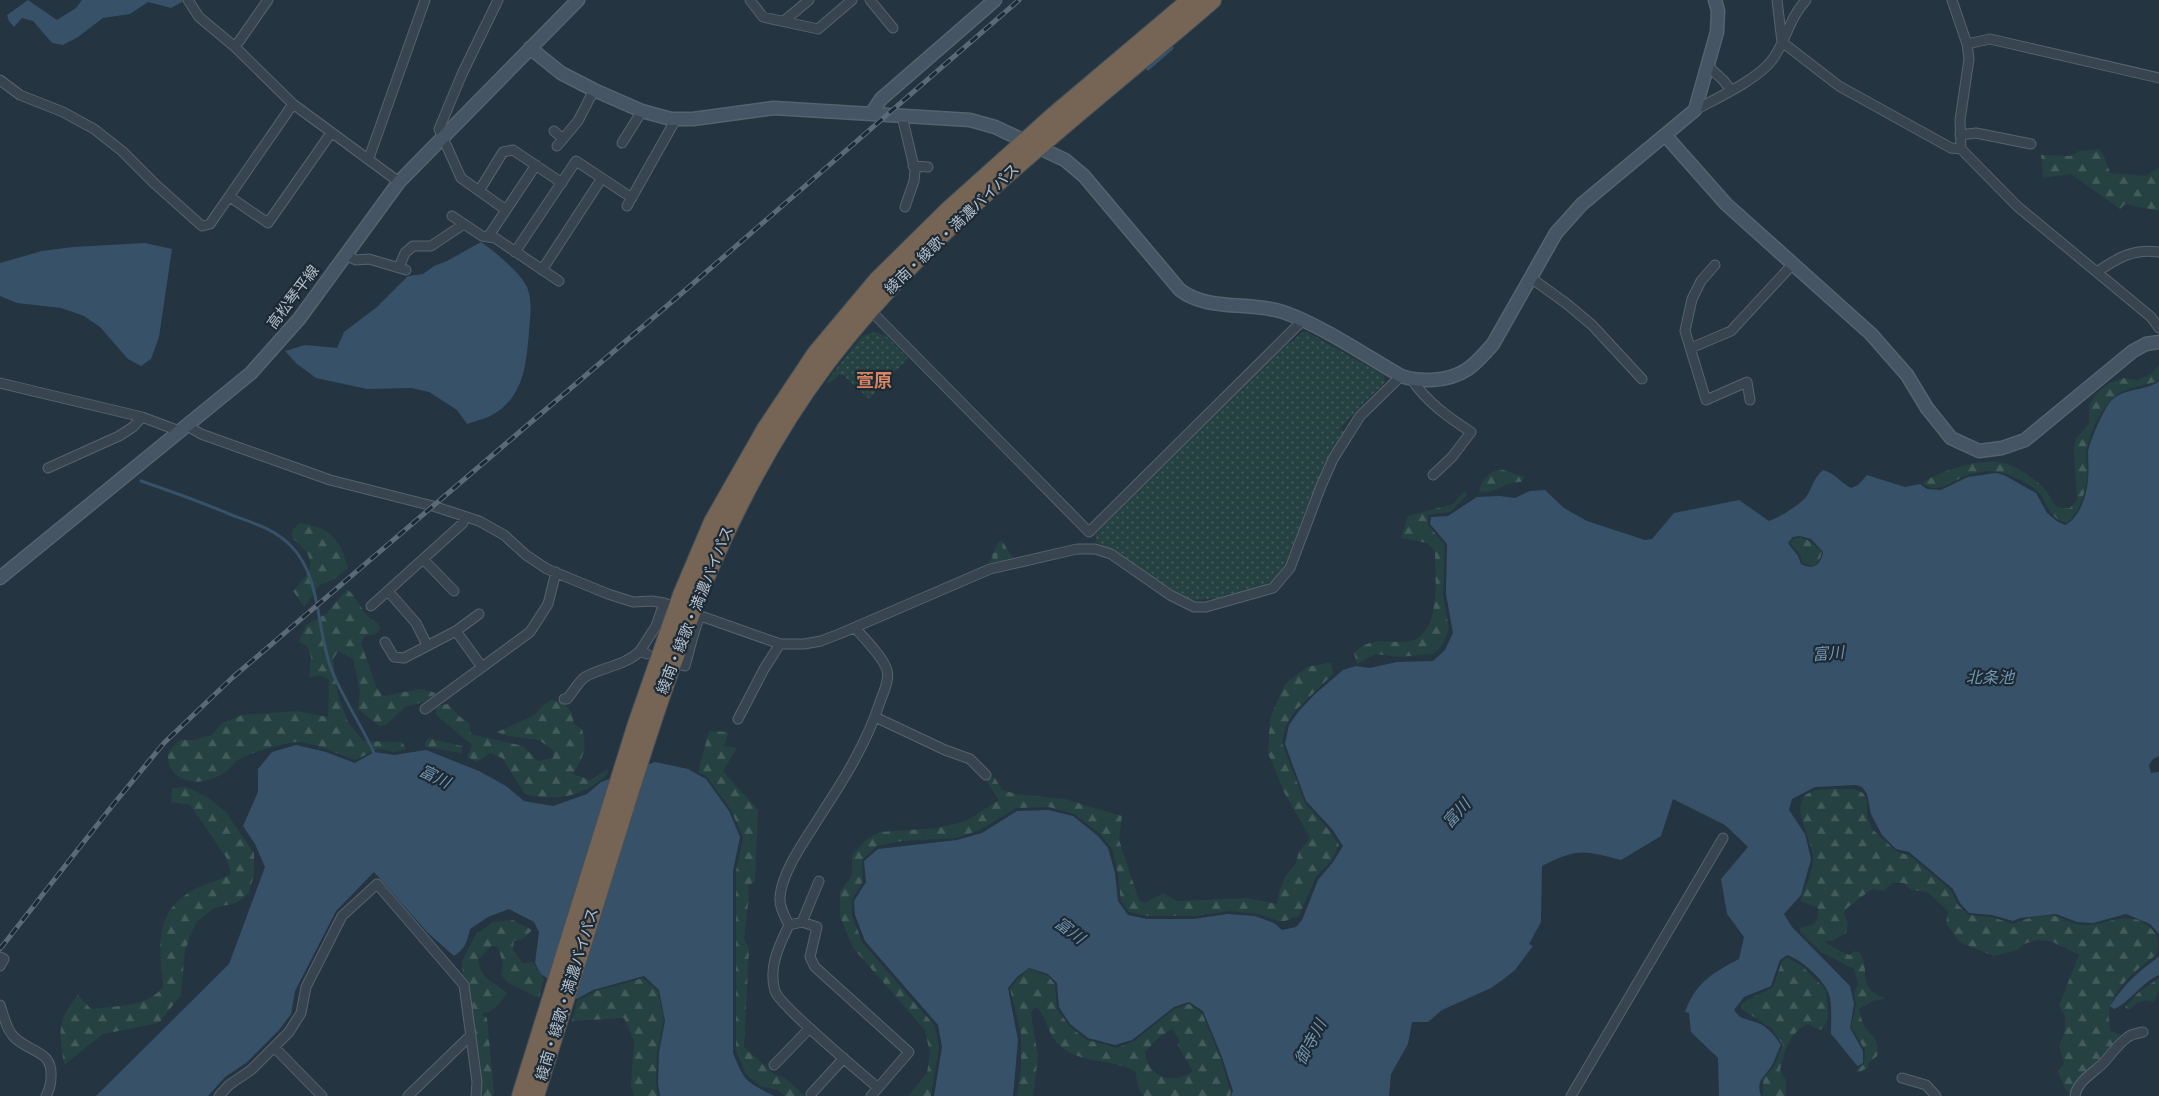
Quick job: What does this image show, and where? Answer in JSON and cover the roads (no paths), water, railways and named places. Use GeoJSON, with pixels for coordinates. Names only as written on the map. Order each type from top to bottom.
{"type":"FeatureCollection","features":[{"type":"Feature","properties":{"kind":"highway","name":"綾南・綾歌・満濃バイパス"},"geometry":{"type":"LineString","coordinates":[[683,610],[757,468],[808,388],[870,310],[920,256],[1031,144],[1191,0]]}},
{"type":"Feature","properties":{"kind":"highway","name":"綾南・綾歌・満濃バイパス"},"geometry":{"type":"LineString","coordinates":[[521,1096],[552,1017],[643,726],[683,610],[700,550],[728,494],[781,404],[816,354],[885,273],[948,211],[1212,0]]}},
{"type":"Feature","properties":{"kind":"highway","name":"綾南・綾歌・満濃バイパス"},"geometry":{"type":"LineString","coordinates":[[535,1096],[552,1017]]}},
{"type":"Feature","properties":{"kind":"street"},"geometry":{"type":"LineString","coordinates":[[188,0],[199,17],[234,47],[293,104],[331,133],[369,158],[399,182]]}},
{"type":"Feature","properties":{"kind":"street"},"geometry":{"type":"LineString","coordinates":[[234,47],[268,0]]}},
{"type":"Feature","properties":{"kind":"street"},"geometry":{"type":"LineString","coordinates":[[369,158],[425,0]]}},
{"type":"Feature","properties":{"kind":"street"},"geometry":{"type":"LineString","coordinates":[[498,0],[462,74],[439,129],[461,178],[506,210]]}},
{"type":"Feature","properties":{"kind":"street","name":"高松琴平線"},"geometry":{"type":"LineString","coordinates":[[0,578],[243,380],[274,348],[298,319],[399,182],[578,0]]}},
{"type":"Feature","properties":{"kind":"street"},"geometry":{"type":"LineString","coordinates":[[750,0],[763,17],[818,29],[852,0]]}},
{"type":"Feature","properties":{"kind":"street"},"geometry":{"type":"LineString","coordinates":[[784,21],[809,0]]}},
{"type":"Feature","properties":{"kind":"street"},"geometry":{"type":"LineString","coordinates":[[870,0],[892,28]]}},
{"type":"Feature","properties":{"kind":"street"},"geometry":{"type":"LineString","coordinates":[[871,114],[881,99],[995,0]]}},
{"type":"Feature","properties":{"kind":"street"},"geometry":{"type":"LineString","coordinates":[[1695,110],[1717,32],[1718,11],[1715,0]]}},
{"type":"Feature","properties":{"kind":"street"},"geometry":{"type":"LineString","coordinates":[[1777,0],[1782,42],[1839,86],[1951,148],[1961,149]]}},
{"type":"Feature","properties":{"kind":"street"},"geometry":{"type":"LineString","coordinates":[[0,382],[183,428],[330,480],[433,506],[479,521],[504,535],[526,555],[547,569],[608,594],[633,602],[652,601],[683,610],[780,644],[804,644],[821,641],[855,628],[990,568],[1077,549],[1095,549],[1111,554],[1170,595],[1194,607],[1206,607],[1273,588],[1290,568],[1333,459],[1360,416],[1407,378],[1446,379],[1460,375],[1470,368],[1493,344],[1556,233],[1566,219],[1695,110],[1731,90],[1767,66],[1774,59],[1796,11],[1806,0]]}},
{"type":"Feature","properties":{"kind":"street"},"geometry":{"type":"LineString","coordinates":[[1952,0],[1967,44],[1968,69],[1960,120],[1961,149],[2016,206],[2151,317],[2159,328]]}},
{"type":"Feature","properties":{"kind":"street"},"geometry":{"type":"LineString","coordinates":[[1967,44],[1990,40],[2159,78]]}},
{"type":"Feature","properties":{"kind":"street"},"geometry":{"type":"LineString","coordinates":[[530,48],[561,73],[642,111],[676,118],[693,119],[774,108],[970,120],[995,127],[1065,160],[1084,176],[1166,274],[1188,296],[1206,303],[1275,310],[1302,321],[1407,378],[1442,413],[1471,432],[1452,457],[1433,475]]}},
{"type":"Feature","properties":{"kind":"street"},"geometry":{"type":"LineString","coordinates":[[1708,66],[1731,90]]}},
{"type":"Feature","properties":{"kind":"street"},"geometry":{"type":"LineString","coordinates":[[0,80],[20,95],[63,112],[94,130],[122,151],[155,184],[202,226],[210,224],[293,104]]}},
{"type":"Feature","properties":{"kind":"street"},"geometry":{"type":"LineString","coordinates":[[556,146],[578,121],[594,90]]}},
{"type":"Feature","properties":{"kind":"street"},"geometry":{"type":"LineString","coordinates":[[622,143],[642,111]]}},
{"type":"Feature","properties":{"kind":"street"},"geometry":{"type":"LineString","coordinates":[[902,116],[914,166],[914,181],[905,207]]}},
{"type":"Feature","properties":{"kind":"street"},"geometry":{"type":"LineString","coordinates":[[515,252],[576,162],[602,178],[629,202],[676,118]]}},
{"type":"Feature","properties":{"kind":"street"},"geometry":{"type":"LineString","coordinates":[[554,131],[563,139]]}},
{"type":"Feature","properties":{"kind":"street"},"geometry":{"type":"LineString","coordinates":[[230,197],[268,223],[331,133]]}},
{"type":"Feature","properties":{"kind":"street"},"geometry":{"type":"LineString","coordinates":[[1960,135],[1976,133],[2031,144]]}},
{"type":"Feature","properties":{"kind":"street"},"geometry":{"type":"LineString","coordinates":[[1665,135],[1726,204],[1871,334],[1906,375],[1927,408],[1951,438],[1978,451],[2002,448],[2025,440],[2133,351],[2146,344],[2159,342]]}},
{"type":"Feature","properties":{"kind":"street"},"geometry":{"type":"LineString","coordinates":[[478,190],[503,152],[513,150],[562,183]]}},
{"type":"Feature","properties":{"kind":"street"},"geometry":{"type":"LineString","coordinates":[[488,236],[536,165]]}},
{"type":"Feature","properties":{"kind":"street"},"geometry":{"type":"LineString","coordinates":[[914,166],[928,167]]}},
{"type":"Feature","properties":{"kind":"street"},"geometry":{"type":"LineString","coordinates":[[542,270],[602,178]]}},
{"type":"Feature","properties":{"kind":"street"},"geometry":{"type":"LineString","coordinates":[[452,216],[482,236],[495,238],[559,281]]}},
{"type":"Feature","properties":{"kind":"street"},"geometry":{"type":"LineString","coordinates":[[345,255],[356,260],[369,260],[403,268],[405,253],[413,246],[431,246],[464,224]]}},
{"type":"Feature","properties":{"kind":"street"},"geometry":{"type":"LineString","coordinates":[[2097,272],[2132,252],[2149,250],[2159,252]]}},
{"type":"Feature","properties":{"kind":"street"},"geometry":{"type":"LineString","coordinates":[[1715,265],[1701,282],[1692,298],[1685,332],[1706,400],[1747,382],[1750,400]]}},
{"type":"Feature","properties":{"kind":"street"},"geometry":{"type":"LineString","coordinates":[[1691,348],[1730,331],[1792,265]]}},
{"type":"Feature","properties":{"kind":"street"},"geometry":{"type":"LineString","coordinates":[[1531,278],[1592,324],[1642,379]]}},
{"type":"Feature","properties":{"kind":"street"},"geometry":{"type":"LineString","coordinates":[[870,310],[1088,532],[1302,321]]}},
{"type":"Feature","properties":{"kind":"street"},"geometry":{"type":"LineString","coordinates":[[48,468],[119,436],[133,427],[142,417]]}},
{"type":"Feature","properties":{"kind":"street"},"geometry":{"type":"LineString","coordinates":[[371,606],[463,523]]}},
{"type":"Feature","properties":{"kind":"street"},"geometry":{"type":"LineString","coordinates":[[423,559],[454,591]]}},
{"type":"Feature","properties":{"kind":"street"},"geometry":{"type":"LineString","coordinates":[[425,709],[530,632],[548,604],[556,572]]}},
{"type":"Feature","properties":{"kind":"street"},"geometry":{"type":"LineString","coordinates":[[388,591],[416,623],[427,645]]}},
{"type":"Feature","properties":{"kind":"street"},"geometry":{"type":"LineString","coordinates":[[564,699],[567,699],[586,677],[644,653],[656,626],[683,610]]}},
{"type":"Feature","properties":{"kind":"street"},"geometry":{"type":"LineString","coordinates":[[681,665],[684,666],[690,651],[691,639],[683,610]]}},
{"type":"Feature","properties":{"kind":"street"},"geometry":{"type":"LineString","coordinates":[[385,642],[394,657],[404,658],[456,631],[479,614]]}},
{"type":"Feature","properties":{"kind":"street"},"geometry":{"type":"LineString","coordinates":[[789,925],[781,910],[780,898],[783,882],[799,850],[850,768],[876,717],[888,678],[887,669],[855,628]]}},
{"type":"Feature","properties":{"kind":"street"},"geometry":{"type":"LineString","coordinates":[[456,631],[482,667]]}},
{"type":"Feature","properties":{"kind":"street"},"geometry":{"type":"LineString","coordinates":[[738,720],[764,669],[780,644]]}},
{"type":"Feature","properties":{"kind":"street"},"geometry":{"type":"LineString","coordinates":[[876,717],[945,750],[970,759],[986,775]]}},
{"type":"Feature","properties":{"kind":"street"},"geometry":{"type":"LineString","coordinates":[[1571,1096],[1723,838]]}},
{"type":"Feature","properties":{"kind":"street"},"geometry":{"type":"LineString","coordinates":[[802,922],[819,881]]}},
{"type":"Feature","properties":{"kind":"street"},"geometry":{"type":"LineString","coordinates":[[219,1096],[229,1085],[251,1070],[289,1032],[300,1013],[306,987],[342,916],[377,884],[464,986],[477,1082],[476,1096]]}},
{"type":"Feature","properties":{"kind":"street"},"geometry":{"type":"LineString","coordinates":[[789,925],[802,922],[817,928],[810,957],[815,967],[910,1052],[871,1096]]}},
{"type":"Feature","properties":{"kind":"street"},"geometry":{"type":"LineString","coordinates":[[789,925],[773,962],[772,977],[775,993],[788,1008],[878,1088]]}},
{"type":"Feature","properties":{"kind":"street"},"geometry":{"type":"LineString","coordinates":[[0,957],[4,960],[0,966]]}},
{"type":"Feature","properties":{"kind":"street"},"geometry":{"type":"LineString","coordinates":[[0,1005],[7,1028],[15,1038],[30,1050],[44,1055],[49,1061],[52,1067],[50,1088],[46,1096]]}},
{"type":"Feature","properties":{"kind":"street"},"geometry":{"type":"LineString","coordinates":[[774,1064],[810,1028]]}},
{"type":"Feature","properties":{"kind":"street"},"geometry":{"type":"LineString","coordinates":[[2074,1096],[2084,1080],[2105,1062],[2130,1035],[2144,1032]]}},
{"type":"Feature","properties":{"kind":"street"},"geometry":{"type":"LineString","coordinates":[[408,1096],[471,1034]]}},
{"type":"Feature","properties":{"kind":"street"},"geometry":{"type":"LineString","coordinates":[[274,1047],[322,1096]]}},
{"type":"Feature","properties":{"kind":"street"},"geometry":{"type":"LineString","coordinates":[[811,1094],[844,1058]]}},
{"type":"Feature","properties":{"kind":"street"},"geometry":{"type":"LineString","coordinates":[[1902,1078],[1926,1085],[1936,1096]]}},
{"type":"Feature","properties":{"kind":"water"},"geometry":{"type":"Polygon","coordinates":[[[28,0],[57,20],[76,8],[82,0],[182,0],[182,2],[171,8],[148,2],[130,14],[103,18],[78,37],[63,45],[52,43],[33,21],[22,18],[14,27],[9,21],[7,15],[28,0]]]}},
{"type":"Feature","properties":{"kind":"water"},"geometry":{"type":"Polygon","coordinates":[[[481,242],[499,256],[524,281],[531,304],[526,356],[521,379],[511,399],[503,408],[492,415],[467,424],[457,410],[429,392],[411,388],[367,389],[316,378],[297,364],[285,351],[305,345],[337,348],[344,332],[377,307],[408,276],[423,274],[434,266],[481,242]]]}},
{"type":"Feature","properties":{"kind":"water"},"geometry":{"type":"Polygon","coordinates":[[[145,243],[172,249],[159,337],[151,359],[141,366],[128,359],[100,327],[84,316],[61,308],[17,303],[0,296],[0,263],[42,251],[73,247],[145,243]]]}},
{"type":"Feature","properties":{"kind":"water","name":"北条池"},"geometry":{"type":"Polygon","coordinates":[[[2159,381],[2159,756],[2153,759],[2149,765],[2151,773],[2159,772],[2159,934],[2150,924],[2126,914],[2093,923],[2077,922],[2056,914],[2020,918],[2013,921],[1992,915],[1969,913],[1960,903],[1953,889],[1909,852],[1896,849],[1882,835],[1871,814],[1867,794],[1862,787],[1856,785],[1815,787],[1792,799],[1789,810],[1805,834],[1811,859],[1801,895],[1784,914],[1792,927],[1850,986],[1854,1004],[1850,1028],[1863,1051],[1863,1063],[1858,1066],[1831,1034],[1830,998],[1824,986],[1806,966],[1787,955],[1780,960],[1771,986],[1744,997],[1734,1010],[1742,1017],[1765,1027],[1781,1045],[1772,1065],[1760,1083],[1761,1096],[1719,1096],[1718,1058],[1691,1032],[1689,1013],[1685,1012],[1694,993],[1706,980],[1739,959],[1744,937],[1727,914],[1721,879],[1748,847],[1725,825],[1673,799],[1661,836],[1621,860],[1581,852],[1564,856],[1542,866],[1541,922],[1529,944],[1533,946],[1515,970],[1491,988],[1442,1010],[1428,1022],[1412,1022],[1408,1044],[1391,1074],[1389,1096],[1231,1096],[1233,1091],[1222,1057],[1203,1011],[1189,1002],[1174,1007],[1132,1040],[1115,1045],[1088,1038],[1070,1024],[1059,1007],[1057,983],[1048,974],[1029,968],[1017,977],[1008,988],[1018,1040],[1013,1096],[934,1096],[942,1047],[938,1025],[865,941],[855,915],[854,901],[866,882],[864,861],[878,849],[957,840],[982,833],[1017,811],[1048,810],[1073,816],[1098,836],[1108,848],[1115,873],[1118,901],[1128,915],[1147,919],[1193,919],[1228,914],[1255,916],[1274,923],[1282,930],[1296,927],[1302,920],[1318,880],[1343,846],[1332,829],[1306,801],[1285,744],[1289,725],[1314,695],[1343,670],[1356,666],[1370,668],[1397,662],[1433,661],[1445,650],[1453,633],[1446,594],[1447,544],[1430,524],[1431,517],[1448,516],[1477,497],[1499,496],[1515,498],[1530,491],[1545,490],[1564,508],[1587,521],[1645,540],[1652,539],[1674,513],[1739,500],[1769,521],[1789,511],[1803,500],[1823,470],[1831,473],[1851,488],[1858,485],[1867,475],[1905,487],[1920,484],[1927,489],[1941,490],[1968,477],[1996,473],[2004,475],[2036,493],[2047,513],[2065,525],[2075,517],[2082,505],[2088,479],[2089,447],[2107,406],[2115,397],[2121,394],[2159,381]],[[1800,536],[1793,537],[1788,543],[1798,556],[1801,564],[1810,567],[1819,563],[1823,552],[1811,539],[1800,536]]]}},
{"type":"Feature","properties":{"kind":"water","name":"富川"},"geometry":{"type":"Polygon","coordinates":[[[296,745],[326,752],[355,763],[374,752],[394,755],[426,750],[479,771],[506,786],[524,801],[553,806],[587,794],[601,782],[655,762],[688,769],[706,779],[729,811],[740,837],[733,871],[733,1053],[744,1076],[752,1084],[774,1096],[660,1096],[658,1084],[659,1052],[665,1021],[659,990],[644,976],[593,990],[577,999],[541,974],[535,963],[539,932],[534,922],[509,909],[488,917],[470,929],[465,945],[454,956],[428,933],[374,872],[336,911],[295,991],[291,1014],[279,1030],[246,1063],[225,1077],[208,1096],[96,1096],[229,964],[265,867],[255,844],[243,826],[258,792],[258,769],[272,752],[296,745]]]}},
{"type":"Feature","properties":{"kind":"water"},"geometry":{"type":"Polygon","coordinates":[[[2159,956],[2159,975],[2119,1007],[2114,1009],[2110,1006],[2129,982],[2159,956]]]}},
{"type":"Feature","properties":{"kind":"waterway"},"geometry":{"type":"LineString","coordinates":[[1148,69],[1172,48]]}},
{"type":"Feature","properties":{"kind":"waterway"},"geometry":{"type":"LineString","coordinates":[[141,481],[257,524],[272,531],[291,546],[301,559],[308,573],[332,671],[375,755]]}},
{"type":"Feature","properties":{"kind":"railway"},"geometry":{"type":"LineString","coordinates":[[0,949],[164,743],[232,678],[689,287],[1019,0]]}},
{"type":"Feature","properties":{"kind":"district","name":"萱原"},"geometry":{"type":"Point","coordinates":[874,381]}},
{"type":"Feature","properties":{"kind":"water label","name":"御寺川"},"geometry":{"type":"Point","coordinates":[1310,1042]}}]}
